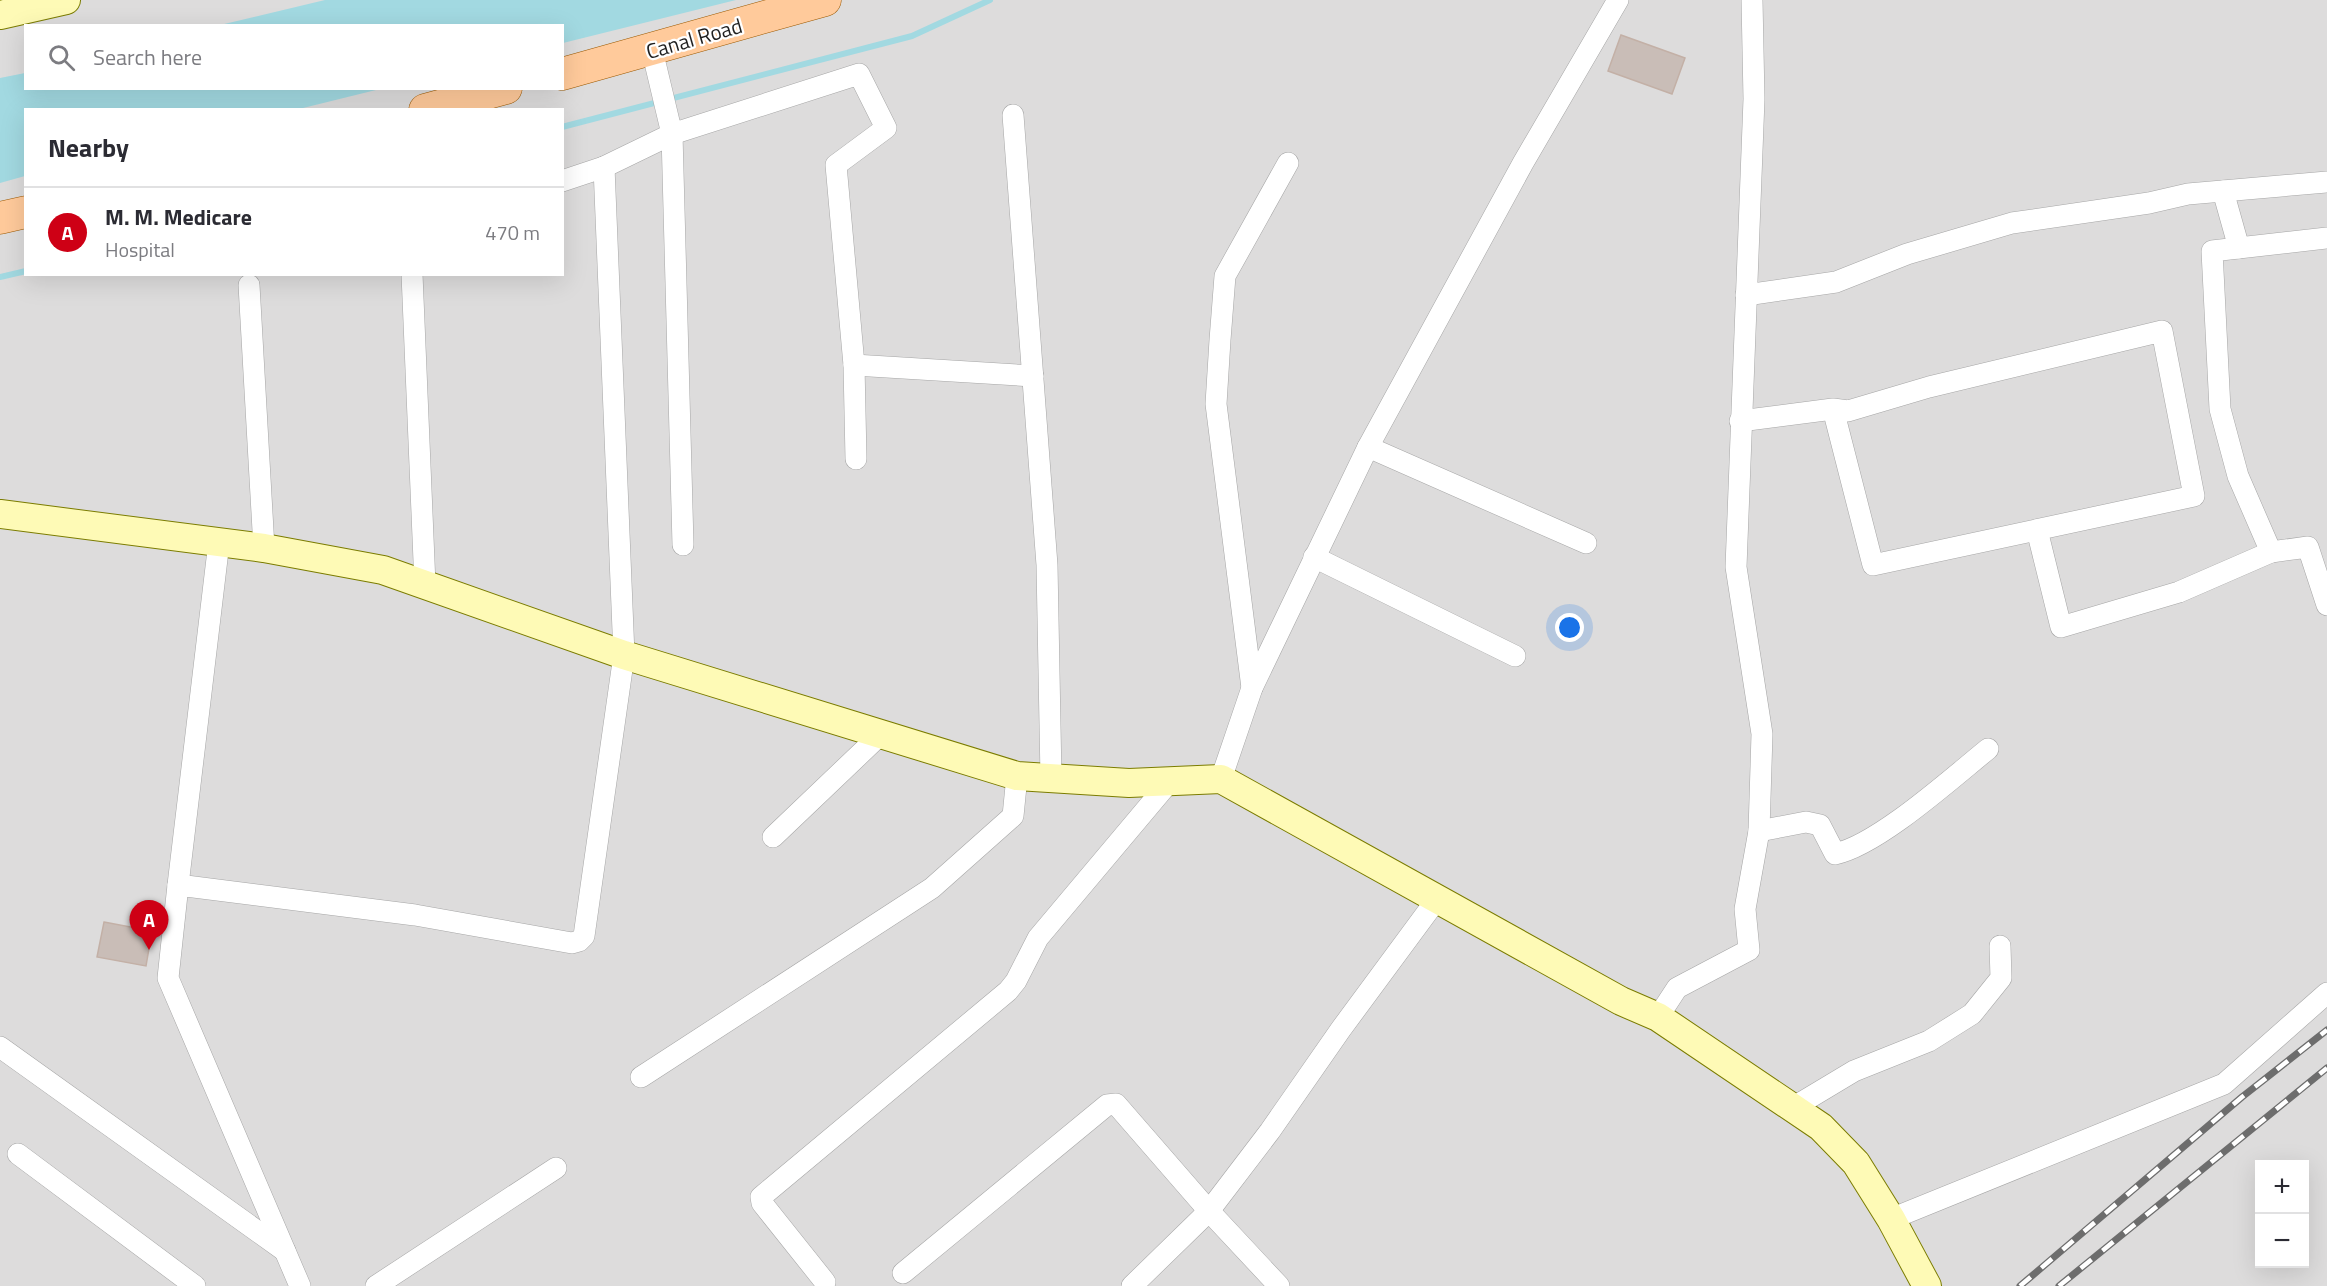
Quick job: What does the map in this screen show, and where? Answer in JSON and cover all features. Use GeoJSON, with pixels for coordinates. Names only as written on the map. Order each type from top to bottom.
{"type":"FeatureCollection","features":[{"type":"Feature","properties":{"kind":"main road","name":"Canal Road"},"geometry":{"type":"LineString","coordinates":[[564,73],[825,0]]}},
{"type":"Feature","properties":{"kind":"main road"},"geometry":{"type":"LineString","coordinates":[[432,108],[499,90]]}},
{"type":"Feature","properties":{"kind":"main road"},"geometry":{"type":"LineString","coordinates":[[0,218],[24,212]]}},
{"type":"Feature","properties":{"kind":"street"},"geometry":{"type":"LineString","coordinates":[[0,15],[66,0]]}},
{"type":"Feature","properties":{"kind":"street"},"geometry":{"type":"LineString","coordinates":[[1221,779],[1252,688],[1368,447],[1411,373],[1524,163],[1618,0]]}},
{"type":"Feature","properties":{"kind":"street"},"geometry":{"type":"LineString","coordinates":[[1658,1017],[1677,988],[1749,950],[1745,909],[1759,831],[1762,734],[1736,567],[1754,99],[1752,0]]}},
{"type":"Feature","properties":{"kind":"street"},"geometry":{"type":"LineString","coordinates":[[652,50],[672,134],[682,545]]}},
{"type":"Feature","properties":{"kind":"street"},"geometry":{"type":"LineString","coordinates":[[564,180],[604,167],[672,134],[859,74],[886,128],[836,165],[854,365],[856,459]]}},
{"type":"Feature","properties":{"kind":"street"},"geometry":{"type":"LineString","coordinates":[[1013,115],[1047,565],[1051,778]]}},
{"type":"Feature","properties":{"kind":"street"},"geometry":{"type":"LineString","coordinates":[[1252,688],[1216,404],[1220,340],[1225,276],[1288,163]]}},
{"type":"Feature","properties":{"kind":"street"},"geometry":{"type":"LineString","coordinates":[[178,885],[416,915],[572,943],[584,936],[624,655],[604,167]]}},
{"type":"Feature","properties":{"kind":"street"},"geometry":{"type":"LineString","coordinates":[[1746,294],[1836,282],[1907,254],[2012,223],[2149,203],[2188,194],[2327,182]]}},
{"type":"Feature","properties":{"kind":"street"},"geometry":{"type":"LineString","coordinates":[[2223,191],[2239,248]]}},
{"type":"Feature","properties":{"kind":"street"},"geometry":{"type":"LineString","coordinates":[[2271,552],[2238,476],[2220,409],[2212,251],[2327,238]]}},
{"type":"Feature","properties":{"kind":"street"},"geometry":{"type":"LineString","coordinates":[[411,276],[425,585]]}},
{"type":"Feature","properties":{"kind":"street"},"geometry":{"type":"LineString","coordinates":[[249,285],[264,548]]}},
{"type":"Feature","properties":{"kind":"street"},"geometry":{"type":"LineString","coordinates":[[1740,421],[1833,409],[1848,411],[1929,387],[2163,331],[2194,496],[1873,565],[1833,409]]}},
{"type":"Feature","properties":{"kind":"street"},"geometry":{"type":"LineString","coordinates":[[854,365],[1033,376]]}},
{"type":"Feature","properties":{"kind":"street"},"geometry":{"type":"LineString","coordinates":[[1368,447],[1586,543]]}},
{"type":"Feature","properties":{"kind":"street"},"geometry":{"type":"LineString","coordinates":[[0,514],[264,548],[383,570],[624,655],[1017,776],[1129,783],[1221,779],[1621,1001],[1658,1017],[1794,1107],[1821,1127],[1856,1163],[1891,1219],[1927,1286]]}},
{"type":"Feature","properties":{"kind":"street"},"geometry":{"type":"LineString","coordinates":[[2037,530],[2061,627],[2179,592],[2271,552],[2308,548],[2327,605]]}},
{"type":"Feature","properties":{"kind":"street"},"geometry":{"type":"LineString","coordinates":[[219,542],[168,978],[300,1286]]}},
{"type":"Feature","properties":{"kind":"street"},"geometry":{"type":"LineString","coordinates":[[1314,557],[1515,656]]}},
{"type":"Feature","properties":{"kind":"street"},"geometry":{"type":"LineString","coordinates":[[772,837],[881,734]]}},
{"type":"Feature","properties":{"kind":"street"},"geometry":{"type":"LineString","coordinates":[[1759,831],[1806,822],[1820,825],[1835,854],[1847,852],[1910,812],[1988,749]]}},
{"type":"Feature","properties":{"kind":"street"},"geometry":{"type":"LineString","coordinates":[[641,1077],[932,888],[1013,816],[1017,776]]}},
{"type":"Feature","properties":{"kind":"street"},"geometry":{"type":"LineString","coordinates":[[825,1282],[762,1203],[761,1197],[1008,992],[1038,938],[1170,782]]}},
{"type":"Feature","properties":{"kind":"street"},"geometry":{"type":"LineString","coordinates":[[1132,1286],[1209,1211],[1270,1131],[1437,898]]}},
{"type":"Feature","properties":{"kind":"street"},"geometry":{"type":"LineString","coordinates":[[1794,1107],[1854,1071],[1929,1041],[1972,1014],[2001,978],[2000,946]]}},
{"type":"Feature","properties":{"kind":"street"},"geometry":{"type":"LineString","coordinates":[[1891,1219],[2224,1084],[2327,993]]}},
{"type":"Feature","properties":{"kind":"street"},"geometry":{"type":"LineString","coordinates":[[0,1047],[286,1251]]}},
{"type":"Feature","properties":{"kind":"street"},"geometry":{"type":"LineString","coordinates":[[903,1273],[1107,1105],[1116,1104],[1209,1211],[1279,1286]]}},
{"type":"Feature","properties":{"kind":"street"},"geometry":{"type":"LineString","coordinates":[[18,1155],[195,1286]]}},
{"type":"Feature","properties":{"kind":"street"},"geometry":{"type":"LineString","coordinates":[[376,1286],[556,1168]]}},
{"type":"Feature","properties":{"kind":"shaded area"},"geometry":{"type":"Polygon","coordinates":[[[0,0],[2327,0],[2327,1286],[0,1286],[0,0]]]}},
{"type":"Feature","properties":{"kind":"water"},"geometry":{"type":"Polygon","coordinates":[[[325,0],[736,0],[564,43],[564,24],[224,24],[325,0]]]}},
{"type":"Feature","properties":{"kind":"water"},"geometry":{"type":"Polygon","coordinates":[[[24,73],[24,90],[376,90],[303,108],[24,108],[24,176],[0,183],[0,78],[24,73]]]}},
{"type":"Feature","properties":{"kind":"building"},"geometry":{"type":"Polygon","coordinates":[[[1621,35],[1685,58],[1672,94],[1608,71],[1621,35]]]}},
{"type":"Feature","properties":{"kind":"building"},"geometry":{"type":"Polygon","coordinates":[[[104,922],[152,931],[146,966],[97,957],[104,922]]]}},
{"type":"Feature","properties":{"kind":"waterway"},"geometry":{"type":"LineString","coordinates":[[564,126],[912,36],[990,0]]}},
{"type":"Feature","properties":{"kind":"waterway"},"geometry":{"type":"LineString","coordinates":[[0,277],[24,271]]}},
{"type":"Feature","properties":{"kind":"railway"},"geometry":{"type":"LineString","coordinates":[[2020,1286],[2242,1097],[2327,1030]]}},
{"type":"Feature","properties":{"kind":"railway"},"geometry":{"type":"LineString","coordinates":[[2059,1286],[2327,1068]]}},
{"type":"Feature","properties":{"kind":"place","name":"M. M. Medicare"},"geometry":{"type":"Point","coordinates":[149,950]}}]}
